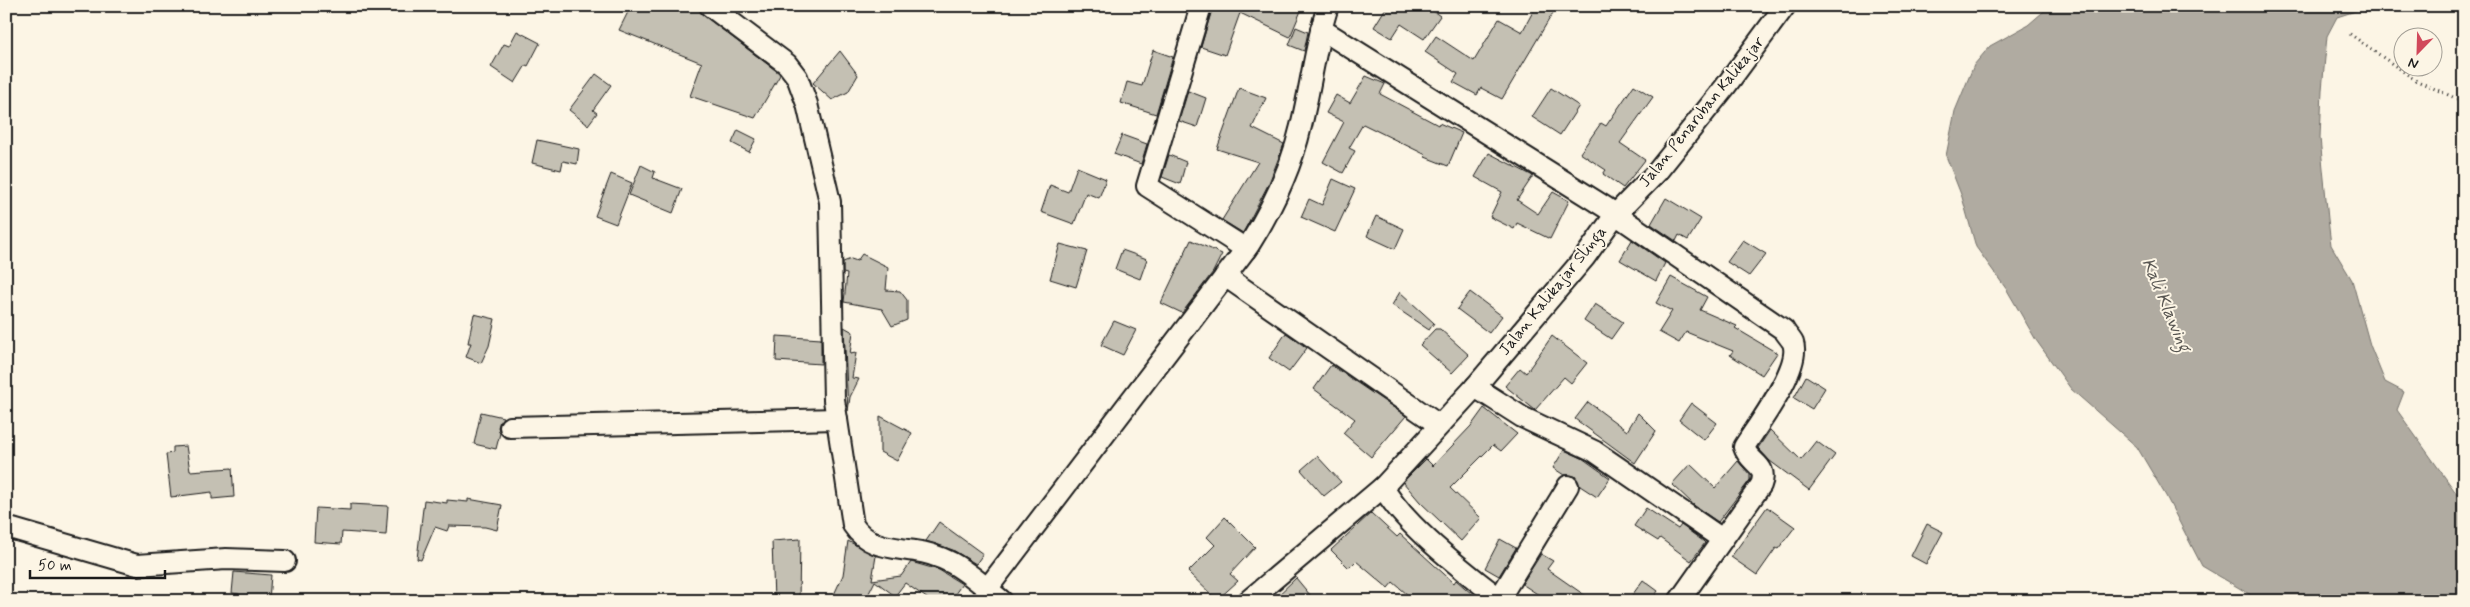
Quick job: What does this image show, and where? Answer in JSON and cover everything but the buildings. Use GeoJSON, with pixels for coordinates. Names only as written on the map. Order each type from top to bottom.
{"type":"FeatureCollection","features":[{"type":"Feature","properties":{"kind":"street"},"geometry":{"type":"LineString","coordinates":[[710,6],[787,64],[797,77],[807,104],[830,202],[832,358],[837,419],[852,516],[859,534],[868,541],[897,550],[916,550],[951,563],[994,595],[1246,249],[1266,218],[1281,189],[1301,127],[1324,31],[1328,6]]}},
{"type":"Feature","properties":{"kind":"street"},"geometry":{"type":"LineString","coordinates":[[1201,6],[1147,186],[1246,249]]}},
{"type":"Feature","properties":{"kind":"street","name":"Jalan Penaruban Kalikajar"},"geometry":{"type":"LineString","coordinates":[[1615,215],[1663,164],[1725,87],[1785,6]]}},
{"type":"Feature","properties":{"kind":"street","name":"Jalan Kalikajar Slinga"},"geometry":{"type":"LineString","coordinates":[[1256,598],[1383,487],[1475,387],[1585,257],[1615,215],[1324,31]]}},
{"type":"Feature","properties":{"kind":"street"},"geometry":{"type":"LineString","coordinates":[[1615,215],[1784,330],[1793,343],[1794,355],[1788,374],[1744,447],[1746,455],[1762,470],[1764,477],[1679,601]]}},
{"type":"Feature","properties":{"kind":"street"},"geometry":{"type":"LineString","coordinates":[[1225,276],[1439,425]]}},
{"type":"Feature","properties":{"kind":"street"},"geometry":{"type":"LineString","coordinates":[[1475,387],[1522,417],[1594,451],[1722,539]]}},
{"type":"Feature","properties":{"kind":"street"},"geometry":{"type":"LineString","coordinates":[[510,427],[837,419]]}},
{"type":"Feature","properties":{"kind":"street"},"geometry":{"type":"LineString","coordinates":[[1383,487],[1389,499],[1409,522],[1500,600],[1568,486]]}},
{"type":"Feature","properties":{"kind":"street"},"geometry":{"type":"LineString","coordinates":[[6,527],[137,565],[226,560],[285,561]]}},
{"type":"Feature","properties":{"kind":"path"},"geometry":{"type":"LineString","coordinates":[[2350,34],[2415,80],[2464,102]]}},
{"type":"Feature","properties":{"kind":"water","name":"Kali Klawing"},"geometry":{"type":"Polygon","coordinates":[[[2050,6],[2383,6],[2368,7],[2337,17],[2327,36],[2320,138],[2331,245],[2352,280],[2370,345],[2385,382],[2404,392],[2397,410],[2464,504],[2464,601],[2261,601],[2202,566],[2166,496],[2137,447],[2071,389],[2036,340],[2007,290],[1976,247],[1962,197],[1946,156],[1955,111],[1974,65],[1990,46],[2028,25],[2050,6]]]}}]}
